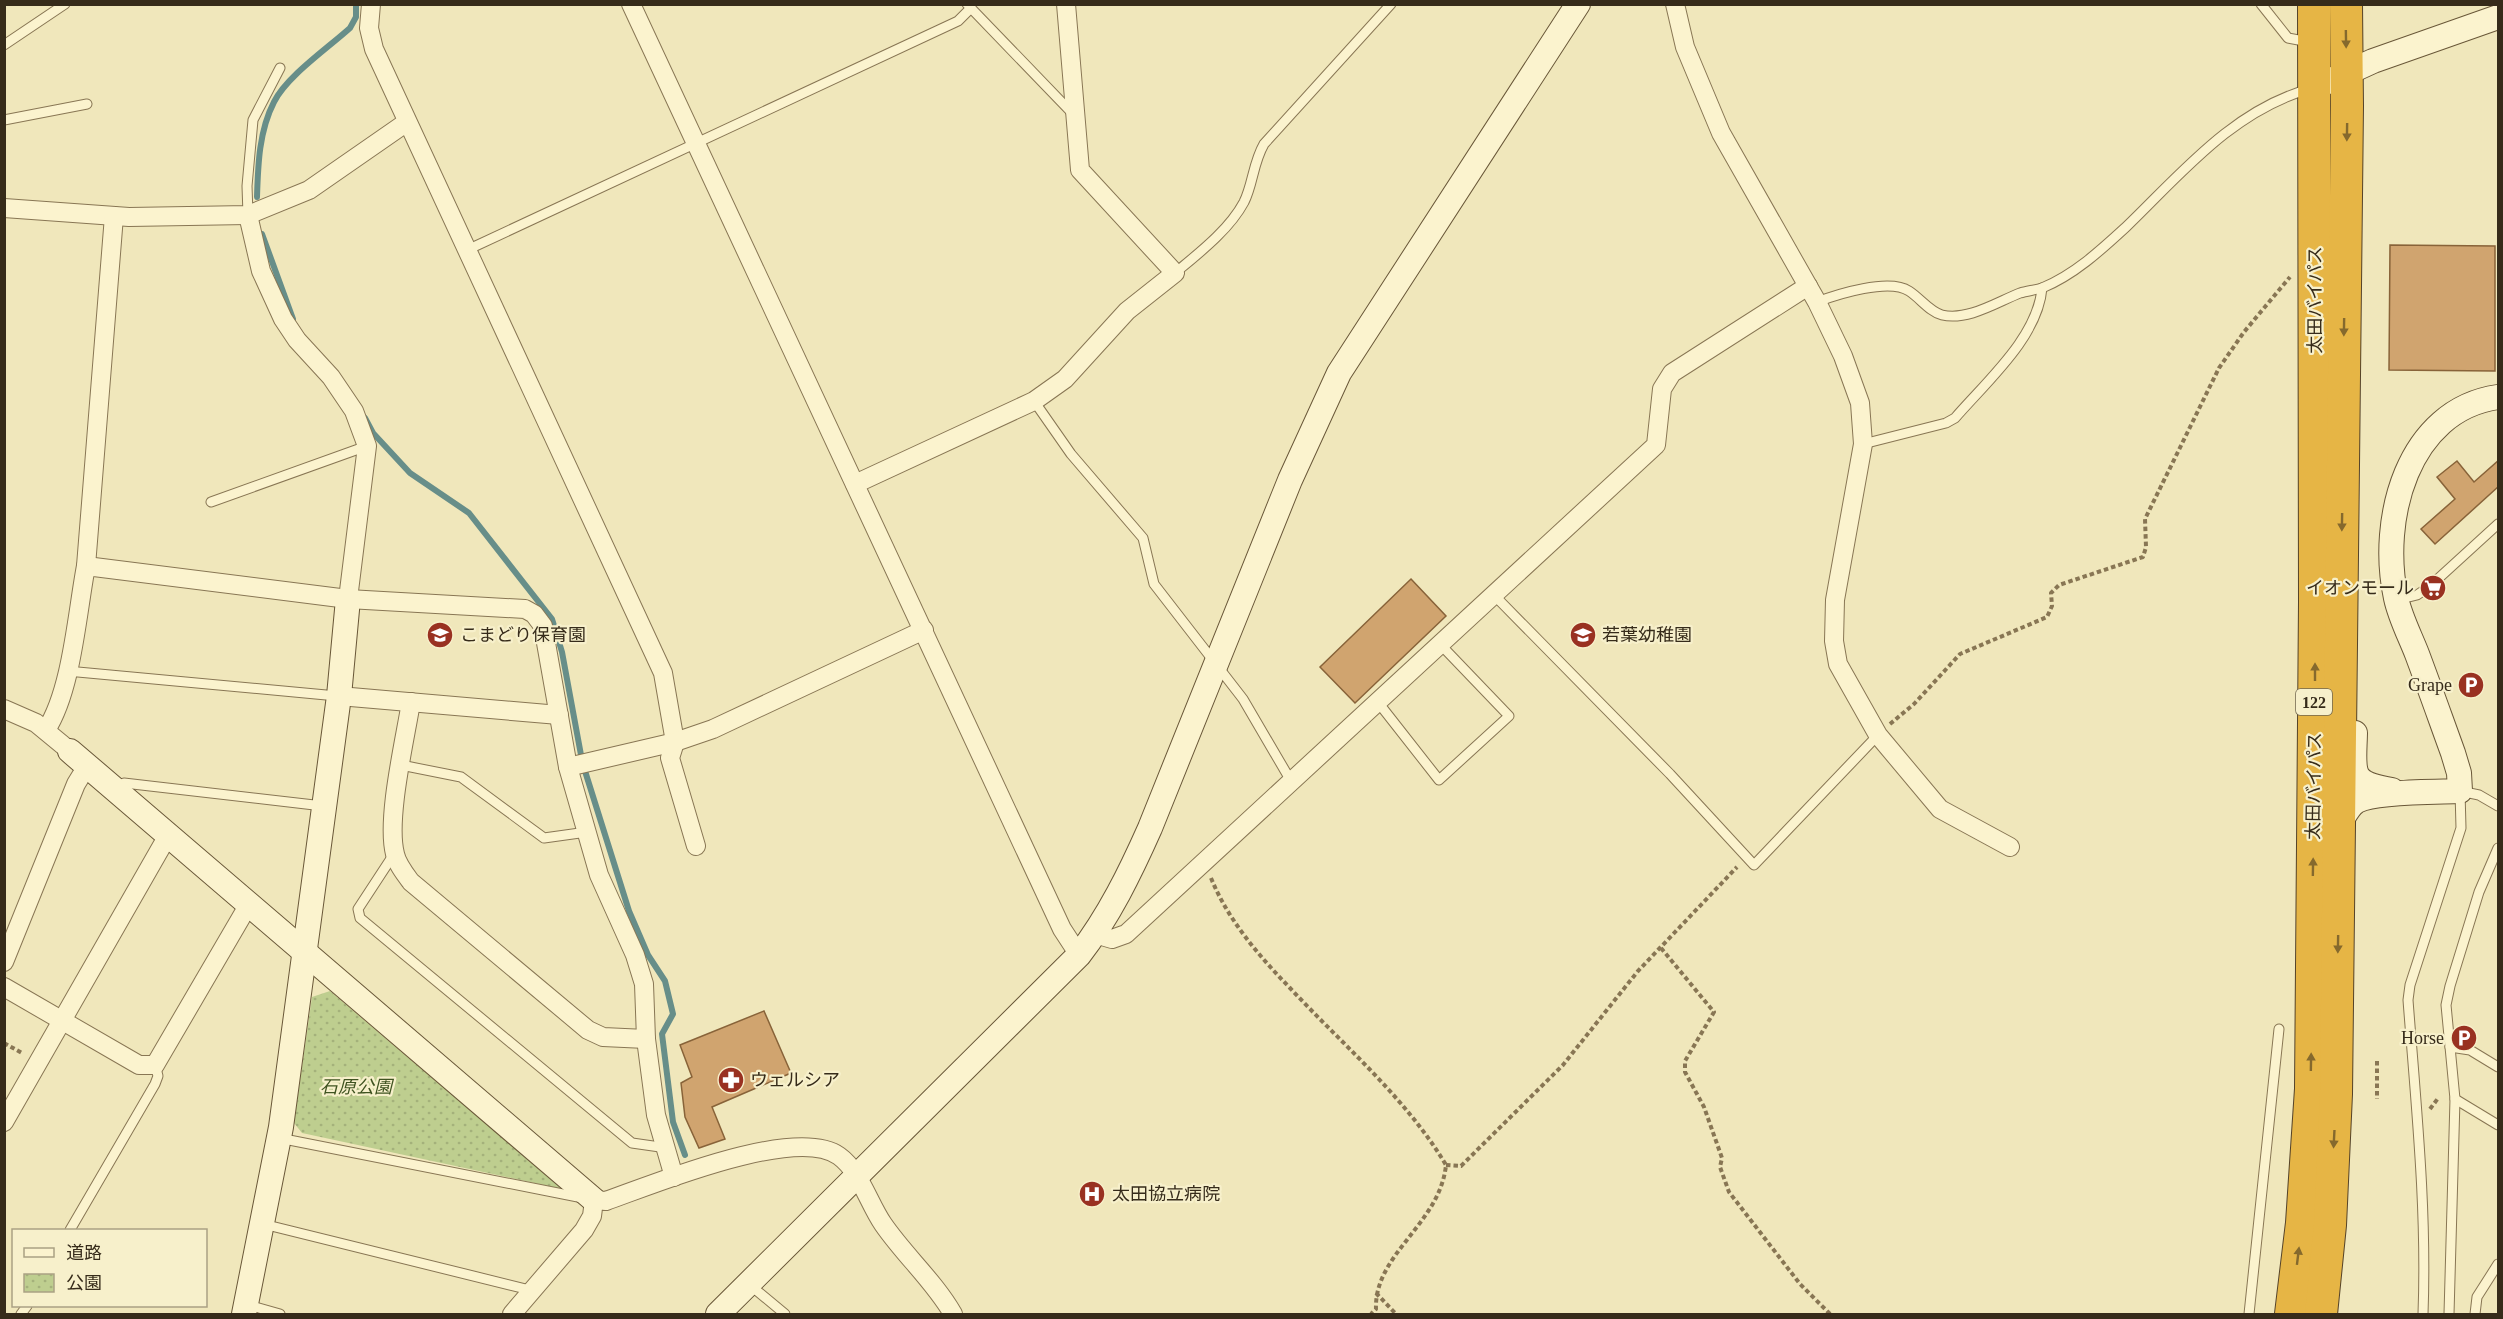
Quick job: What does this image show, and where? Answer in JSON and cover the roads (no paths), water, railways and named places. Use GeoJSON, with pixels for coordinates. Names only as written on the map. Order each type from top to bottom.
{"type":"FeatureCollection","features":[{"type":"Feature","properties":{"kind":"highway","name":"太田バイパス"},"geometry":{"type":"LineString","coordinates":[[2291,1314],[2302,1223],[2311,1089],[2315,602],[2314,4]]}},
{"type":"Feature","properties":{"kind":"highway","name":"太田バイパス"},"geometry":{"type":"LineString","coordinates":[[2321,1314],[2330,1225],[2336,1094],[2346,4]]}},
{"type":"Feature","properties":{"kind":"street"},"geometry":{"type":"LineString","coordinates":[[371,4],[369,27],[374,49],[541,405],[663,673],[675,742],[670,758],[696,846]]}},
{"type":"Feature","properties":{"kind":"street"},"geometry":{"type":"LineString","coordinates":[[631,4],[1066,938],[1079,955]]}},
{"type":"Feature","properties":{"kind":"street"},"geometry":{"type":"LineString","coordinates":[[855,484],[1034,401],[1065,379],[1127,311],[1175,273],[1080,170],[1066,4]]}},
{"type":"Feature","properties":{"kind":"street"},"geometry":{"type":"LineString","coordinates":[[718,1314],[1079,955],[1095,934],[1131,870],[1294,471],[1339,373],[1578,4]]}},
{"type":"Feature","properties":{"kind":"street"},"geometry":{"type":"LineString","coordinates":[[1675,4],[1685,47],[1721,133],[1812,294],[1843,356],[1860,403],[1863,444],[1835,600],[1834,641],[1838,664],[1878,735],[1940,809],[2010,847]]}},
{"type":"Feature","properties":{"kind":"street"},"geometry":{"type":"LineString","coordinates":[[2314,88],[2373,61],[2499,17]]}},
{"type":"Feature","properties":{"kind":"street"},"geometry":{"type":"LineString","coordinates":[[4,208],[114,216],[248,215],[309,190],[407,123]]}},
{"type":"Feature","properties":{"kind":"street"},"geometry":{"type":"LineString","coordinates":[[245,1310],[279,1138],[306,952],[322,806],[339,696],[366,446],[354,411],[331,377],[297,340],[283,320],[261,271],[248,215]]}},
{"type":"Feature","properties":{"kind":"street"},"geometry":{"type":"LineString","coordinates":[[46,730],[56,714],[67,671],[86,566],[114,216]]}},
{"type":"Feature","properties":{"kind":"street"},"geometry":{"type":"LineString","coordinates":[[1095,934],[1112,939],[1126,934],[1656,445],[1662,389],[1672,373],[1812,294]]}},
{"type":"Feature","properties":{"kind":"street"},"geometry":{"type":"LineString","coordinates":[[2340,823],[2350,807],[2358,800],[2406,792],[2460,791],[2459,773],[2453,753],[2396,600],[2391,570],[2392,530],[2394,510],[2419,446],[2448,419],[2468,407],[2499,397]]}},
{"type":"Feature","properties":{"kind":"street"},"geometry":{"type":"LineString","coordinates":[[86,566],[348,599],[525,609],[534,614],[543,626],[568,767],[599,875],[635,955],[644,984],[646,1039],[656,1115],[674,1177]]}},
{"type":"Feature","properties":{"kind":"street"},"geometry":{"type":"LineString","coordinates":[[568,767],[675,742],[712,729],[924,630]]}},
{"type":"Feature","properties":{"kind":"street"},"geometry":{"type":"LineString","coordinates":[[2341,637],[2353,664],[2354,761],[2358,775],[2367,786],[2406,792]]}},
{"type":"Feature","properties":{"kind":"street"},"geometry":{"type":"LineString","coordinates":[[339,696],[559,715]]}},
{"type":"Feature","properties":{"kind":"street"},"geometry":{"type":"LineString","coordinates":[[411,702],[393,809],[394,854],[411,882],[588,1030],[603,1037],[646,1039]]}},
{"type":"Feature","properties":{"kind":"street"},"geometry":{"type":"LineString","coordinates":[[4,709],[46,730],[115,788],[167,837],[306,952],[594,1200],[606,1201],[744,1154],[814,1149],[837,1155],[848,1163],[884,1226],[939,1293],[953,1314]]}},
{"type":"Feature","properties":{"kind":"street"},"geometry":{"type":"LineString","coordinates":[[4,962],[76,784],[78,758]]}},
{"type":"Feature","properties":{"kind":"street"},"geometry":{"type":"LineString","coordinates":[[4,1122],[167,837]]}},
{"type":"Feature","properties":{"kind":"street"},"geometry":{"type":"LineString","coordinates":[[4,987],[139,1065],[155,1065],[249,904]]}},
{"type":"Feature","properties":{"kind":"street"},"geometry":{"type":"LineString","coordinates":[[512,1314],[530,1290],[584,1230],[592,1216],[594,1200]]}},
{"type":"Feature","properties":{"kind":"lane"},"geometry":{"type":"LineString","coordinates":[[4,45],[65,4]]}},
{"type":"Feature","properties":{"kind":"lane"},"geometry":{"type":"LineString","coordinates":[[1175,273],[1199,254],[1223,229],[1244,201],[1255,159],[1263,144],[1391,4]]}},
{"type":"Feature","properties":{"kind":"lane"},"geometry":{"type":"LineString","coordinates":[[2261,4],[2288,38],[2313,42]]}},
{"type":"Feature","properties":{"kind":"lane"},"geometry":{"type":"LineString","coordinates":[[467,250],[958,21],[969,6],[1077,119]]}},
{"type":"Feature","properties":{"kind":"lane"},"geometry":{"type":"LineString","coordinates":[[248,215],[247,186],[253,120],[280,68]]}},
{"type":"Feature","properties":{"kind":"lane"},"geometry":{"type":"LineString","coordinates":[[1812,294],[1886,287],[1907,289],[1940,315],[1955,316],[1998,304],[2020,293],[2042,288],[2073,271],[2103,249],[2222,134],[2251,113],[2286,96],[2314,88]]}},
{"type":"Feature","properties":{"kind":"lane"},"geometry":{"type":"LineString","coordinates":[[4,120],[87,104]]}},
{"type":"Feature","properties":{"kind":"lane"},"geometry":{"type":"LineString","coordinates":[[1863,444],[1946,423],[1956,418],[2025,336],[2041,306],[2042,288]]}},
{"type":"Feature","properties":{"kind":"lane"},"geometry":{"type":"LineString","coordinates":[[1034,401],[1071,454],[1143,538],[1154,584],[1215,666],[1243,699],[1291,781]]}},
{"type":"Feature","properties":{"kind":"lane"},"geometry":{"type":"LineString","coordinates":[[212,502],[366,446]]}},
{"type":"Feature","properties":{"kind":"lane"},"geometry":{"type":"LineString","coordinates":[[2396,600],[2417,595],[2429,587],[2499,524]]}},
{"type":"Feature","properties":{"kind":"lane"},"geometry":{"type":"LineString","coordinates":[[1493,594],[1670,774],[1754,865],[1878,735]]}},
{"type":"Feature","properties":{"kind":"lane"},"geometry":{"type":"LineString","coordinates":[[1377,701],[1439,780],[1509,716],[1439,643]]}},
{"type":"Feature","properties":{"kind":"lane"},"geometry":{"type":"LineString","coordinates":[[67,671],[339,696]]}},
{"type":"Feature","properties":{"kind":"lane"},"geometry":{"type":"LineString","coordinates":[[401,765],[461,777],[544,838],[587,832]]}},
{"type":"Feature","properties":{"kind":"lane"},"geometry":{"type":"LineString","coordinates":[[115,788],[124,783],[322,806]]}},
{"type":"Feature","properties":{"kind":"lane"},"geometry":{"type":"LineString","coordinates":[[2423,1314],[2425,1257],[2418,1110],[2408,1000],[2410,985],[2460,828],[2460,791],[2479,795],[2499,806]]}},
{"type":"Feature","properties":{"kind":"lane"},"geometry":{"type":"LineString","coordinates":[[2449,1314],[2455,1099],[2446,1005],[2479,892],[2499,848]]}},
{"type":"Feature","properties":{"kind":"lane"},"geometry":{"type":"LineString","coordinates":[[394,854],[358,909],[360,918],[632,1143],[667,1148]]}},
{"type":"Feature","properties":{"kind":"lane"},"geometry":{"type":"LineString","coordinates":[[2249,1314],[2279,1029]]}},
{"type":"Feature","properties":{"kind":"lane"},"geometry":{"type":"LineString","coordinates":[[2450,1047],[2470,1050],[2499,1067]]}},
{"type":"Feature","properties":{"kind":"lane"},"geometry":{"type":"LineString","coordinates":[[71,1229],[158,1077],[155,1065]]}},
{"type":"Feature","properties":{"kind":"lane"},"geometry":{"type":"LineString","coordinates":[[2455,1099],[2499,1125]]}},
{"type":"Feature","properties":{"kind":"lane"},"geometry":{"type":"LineString","coordinates":[[279,1138],[594,1200]]}},
{"type":"Feature","properties":{"kind":"lane"},"geometry":{"type":"LineString","coordinates":[[263,1224],[530,1290]]}},
{"type":"Feature","properties":{"kind":"lane"},"geometry":{"type":"LineString","coordinates":[[2475,1314],[2477,1297],[2499,1263]]}},
{"type":"Feature","properties":{"kind":"lane"},"geometry":{"type":"LineString","coordinates":[[748,1284],[785,1314]]}},
{"type":"Feature","properties":{"kind":"lane"},"geometry":{"type":"LineString","coordinates":[[245,1310],[280,1314]]}},
{"type":"Feature","properties":{"kind":"waterway"},"geometry":{"type":"LineString","coordinates":[[257,197],[262,136],[274,102],[298,72],[350,28],[356,17],[356,4]]}},
{"type":"Feature","properties":{"kind":"waterway"},"geometry":{"type":"LineString","coordinates":[[262,234],[293,319]]}},
{"type":"Feature","properties":{"kind":"waterway"},"geometry":{"type":"LineString","coordinates":[[365,418],[373,433],[410,473],[469,513],[552,619],[562,652],[581,755]]}},
{"type":"Feature","properties":{"kind":"waterway"},"geometry":{"type":"LineString","coordinates":[[585,771],[629,911],[648,955],[665,981],[673,1014],[662,1034],[673,1122],[685,1155]]}},
{"type":"Feature","properties":{"kind":"place","name":"イオンモール"},"geometry":{"type":"Point","coordinates":[2433,588]}},
{"type":"Feature","properties":{"kind":"place","name":"こまどり保育園"},"geometry":{"type":"Point","coordinates":[440,635]}},
{"type":"Feature","properties":{"kind":"place","name":"若葉幼稚園"},"geometry":{"type":"Point","coordinates":[1583,635]}},
{"type":"Feature","properties":{"kind":"place","name":"Grape"},"geometry":{"type":"Point","coordinates":[2471,685]}},
{"type":"Feature","properties":{"kind":"place","name":"Horse"},"geometry":{"type":"Point","coordinates":[2464,1038]}},
{"type":"Feature","properties":{"kind":"place","name":"ウェルシア"},"geometry":{"type":"Point","coordinates":[731,1080]}},
{"type":"Feature","properties":{"kind":"place","name":"太田協立病院"},"geometry":{"type":"Point","coordinates":[1092,1194]}},
{"type":"Feature","properties":{"kind":"park label","name":"石原公園"},"geometry":{"type":"Point","coordinates":[356,1087]}}]}
